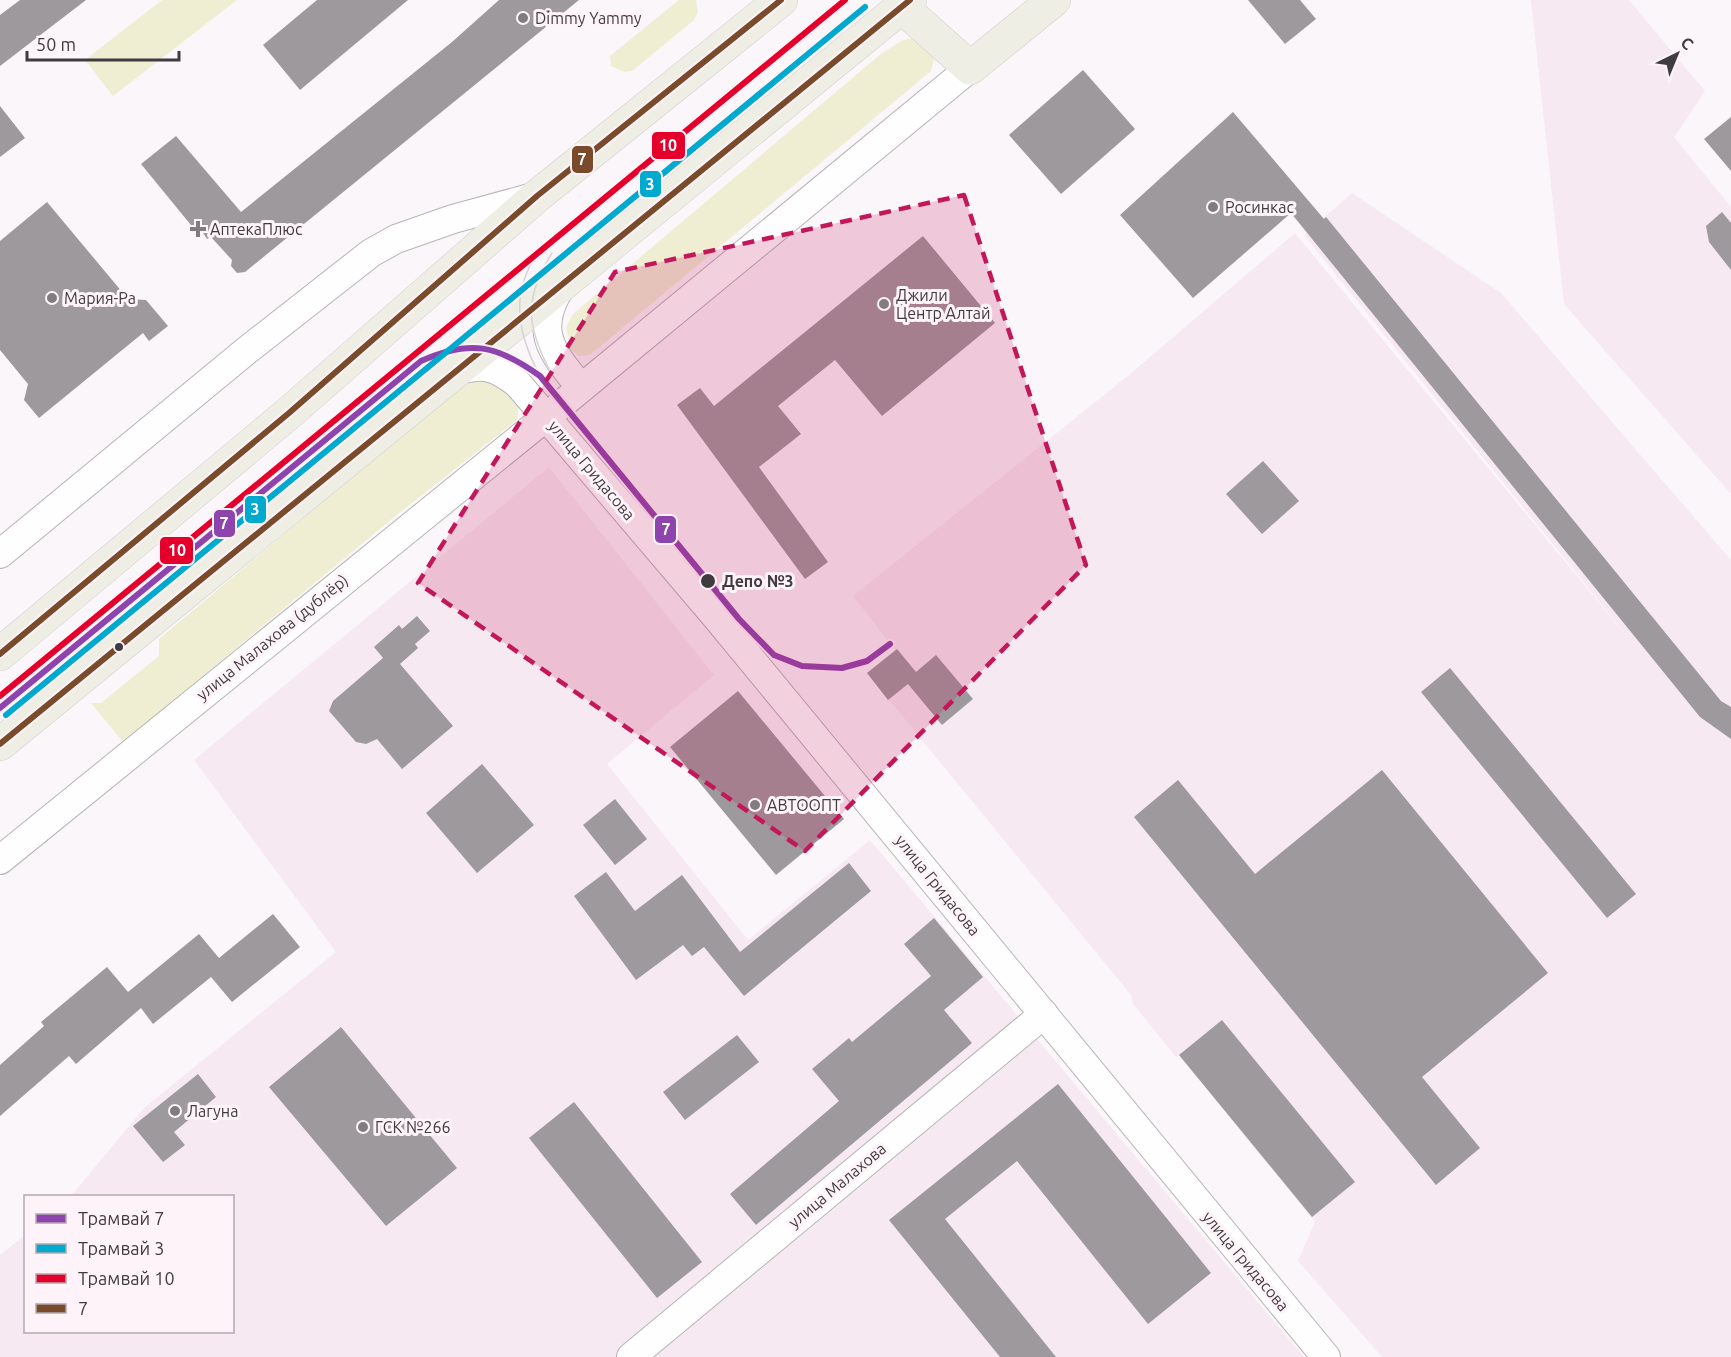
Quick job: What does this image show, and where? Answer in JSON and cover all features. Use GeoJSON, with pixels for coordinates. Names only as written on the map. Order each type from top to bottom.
{"type":"FeatureCollection","features":[{"type":"Feature","properties":{"kind":"main road"},"geometry":{"type":"LineString","coordinates":[[0,654],[289,413],[537,196],[781,0]]}},
{"type":"Feature","properties":{"kind":"main road"},"geometry":{"type":"LineString","coordinates":[[0,744],[454,371],[559,290],[903,2],[970,68],[1054,0]]}},
{"type":"Feature","properties":{"kind":"street","name":"улица Малахова (дублёр)"},"geometry":{"type":"LineString","coordinates":[[0,860],[547,416],[970,68]]}},
{"type":"Feature","properties":{"kind":"street"},"geometry":{"type":"LineString","coordinates":[[0,554],[246,351],[371,253],[396,239],[453,219],[537,196]]}},
{"type":"Feature","properties":{"kind":"street"},"geometry":{"type":"LineString","coordinates":[[559,290],[548,316],[547,334],[554,354],[581,388]]}},
{"type":"Feature","properties":{"kind":"street","name":"улица Гридасова"},"geometry":{"type":"LineString","coordinates":[[454,371],[477,365],[491,366],[518,384],[547,416],[717,618],[1326,1357]]}},
{"type":"Feature","properties":{"kind":"street","name":"улица Малахова"},"geometry":{"type":"LineString","coordinates":[[631,1357],[1044,1014]]}},
{"type":"Feature","properties":{"kind":"highlighted area"},"geometry":{"type":"Polygon","coordinates":[[[964,195],[1086,565],[805,851],[418,583],[615,272],[964,195]]]}},
{"type":"Feature","properties":{"kind":"shaded area"},"geometry":{"type":"Polygon","coordinates":[[[1531,0],[1629,0],[1705,91],[1674,137],[1731,207],[1731,494],[1564,304],[1531,0]]]}},
{"type":"Feature","properties":{"kind":"shaded area"},"geometry":{"type":"Polygon","coordinates":[[[1352,193],[1501,293],[1731,560],[1731,1357],[1382,1357],[1298,1261],[1315,1222],[1179,1055],[1176,1057],[1133,1004],[1131,995],[867,673],[895,650],[853,596],[1129,375],[1295,233],[1638,650],[1304,235],[1352,193]]]}},
{"type":"Feature","properties":{"kind":"shaded area"},"geometry":{"type":"Polygon","coordinates":[[[549,467],[714,675],[607,764],[748,940],[870,840],[1304,1357],[0,1357],[0,1255],[24,1236],[24,1333],[234,1333],[234,1195],[72,1195],[144,1108],[336,952],[194,760],[549,467]]]}},
{"type":"Feature","properties":{"kind":"green space"},"geometry":{"type":"Polygon","coordinates":[[[162,0],[237,0],[113,96],[85,60],[162,0]]]}},
{"type":"Feature","properties":{"kind":"green space"},"geometry":{"type":"Polygon","coordinates":[[[679,0],[696,0],[698,12],[694,20],[632,71],[624,72],[611,66],[610,56],[679,0]]]}},
{"type":"Feature","properties":{"kind":"green space"},"geometry":{"type":"Polygon","coordinates":[[[920,37],[935,55],[931,71],[590,355],[579,356],[571,350],[566,327],[573,314],[882,53],[903,40],[920,37]]]}},
{"type":"Feature","properties":{"kind":"green space"},"geometry":{"type":"Polygon","coordinates":[[[474,379],[499,380],[519,404],[517,420],[393,518],[123,742],[91,703],[101,703],[159,656],[159,639],[460,386],[474,379]]]}},
{"type":"Feature","properties":{"kind":"building"},"geometry":{"type":"Polygon","coordinates":[[[20,0],[86,0],[0,66],[0,15],[20,0]]]}},
{"type":"Feature","properties":{"kind":"building"},"geometry":{"type":"Polygon","coordinates":[[[317,0],[408,0],[300,90],[263,45],[317,0]]]}},
{"type":"Feature","properties":{"kind":"building"},"geometry":{"type":"Polygon","coordinates":[[[499,0],[579,0],[245,272],[237,273],[231,266],[232,260],[211,237],[207,239],[199,227],[195,230],[141,164],[176,136],[241,212],[452,42],[499,0]]]}},
{"type":"Feature","properties":{"kind":"building"},"geometry":{"type":"Polygon","coordinates":[[[1248,0],[1300,0],[1316,19],[1285,44],[1248,0]]]}},
{"type":"Feature","properties":{"kind":"building"},"geometry":{"type":"Polygon","coordinates":[[[1083,70],[1135,129],[1061,194],[1009,135],[1083,70]]]}},
{"type":"Feature","properties":{"kind":"building"},"geometry":{"type":"Polygon","coordinates":[[[0,106],[25,138],[0,157],[0,106]]]}},
{"type":"Feature","properties":{"kind":"building"},"geometry":{"type":"Polygon","coordinates":[[[1233,112],[1324,219],[1326,217],[1721,701],[1731,707],[1731,739],[1700,717],[1291,213],[1193,298],[1120,215],[1233,112]]]}},
{"type":"Feature","properties":{"kind":"building"},"geometry":{"type":"Polygon","coordinates":[[[1731,117],[1731,171],[1704,139],[1731,117]]]}},
{"type":"Feature","properties":{"kind":"building"},"geometry":{"type":"Polygon","coordinates":[[[47,202],[128,299],[146,300],[168,326],[149,341],[143,333],[39,418],[24,400],[28,384],[0,350],[0,241],[47,202]]]}},
{"type":"Feature","properties":{"kind":"building"},"geometry":{"type":"Polygon","coordinates":[[[1722,212],[1731,223],[1731,270],[1709,242],[1706,226],[1722,212]]]}},
{"type":"Feature","properties":{"kind":"building"},"geometry":{"type":"Polygon","coordinates":[[[923,236],[995,323],[882,416],[835,360],[778,406],[801,434],[759,467],[828,562],[805,579],[677,405],[700,388],[714,406],[923,236]]]}},
{"type":"Feature","properties":{"kind":"building"},"geometry":{"type":"Polygon","coordinates":[[[1263,461],[1299,501],[1262,534],[1226,494],[1263,461]]]}},
{"type":"Feature","properties":{"kind":"building"},"geometry":{"type":"Polygon","coordinates":[[[417,616],[430,631],[415,644],[418,648],[400,664],[453,726],[402,769],[377,739],[366,744],[356,742],[329,711],[333,701],[383,658],[374,647],[399,625],[402,629],[417,616]]]}},
{"type":"Feature","properties":{"kind":"building"},"geometry":{"type":"Polygon","coordinates":[[[897,649],[916,672],[936,655],[973,699],[942,725],[908,684],[888,700],[867,673],[897,649]]]}},
{"type":"Feature","properties":{"kind":"building"},"geometry":{"type":"Polygon","coordinates":[[[1450,668],[1636,894],[1607,918],[1421,692],[1450,668]]]}},
{"type":"Feature","properties":{"kind":"building","name":"АВТООПТ"},"geometry":{"type":"Polygon","coordinates":[[[738,691],[844,819],[776,875],[670,747],[738,691]]]}},
{"type":"Feature","properties":{"kind":"building"},"geometry":{"type":"Polygon","coordinates":[[[482,764],[534,825],[477,873],[426,813],[482,764]]]}},
{"type":"Feature","properties":{"kind":"building"},"geometry":{"type":"Polygon","coordinates":[[[1382,770],[1548,973],[1422,1077],[1480,1148],[1436,1185],[1134,817],[1178,780],[1255,874],[1382,770]]]}},
{"type":"Feature","properties":{"kind":"building"},"geometry":{"type":"Polygon","coordinates":[[[615,799],[647,839],[615,865],[583,825],[615,799]]]}},
{"type":"Feature","properties":{"kind":"building"},"geometry":{"type":"Polygon","coordinates":[[[849,863],[871,891],[744,996],[704,947],[692,956],[683,945],[636,980],[574,896],[606,872],[635,911],[682,875],[740,952],[849,863]]]}},
{"type":"Feature","properties":{"kind":"building"},"geometry":{"type":"Polygon","coordinates":[[[273,914],[300,947],[232,1002],[211,977],[153,1024],[141,1008],[76,1064],[69,1056],[0,1116],[0,1065],[44,1026],[41,1022],[107,967],[128,992],[199,934],[219,958],[273,914]]]}},
{"type":"Feature","properties":{"kind":"building"},"geometry":{"type":"Polygon","coordinates":[[[934,918],[983,977],[944,1010],[972,1043],[756,1225],[730,1194],[839,1101],[812,1069],[849,1038],[852,1042],[931,976],[904,944],[934,918]]]}},
{"type":"Feature","properties":{"kind":"building"},"geometry":{"type":"Polygon","coordinates":[[[1222,1020],[1355,1182],[1312,1217],[1179,1055],[1222,1020]]]}},
{"type":"Feature","properties":{"kind":"building","name":"ГСК №266"},"geometry":{"type":"Polygon","coordinates":[[[341,1027],[457,1168],[386,1226],[269,1087],[341,1027]]]}},
{"type":"Feature","properties":{"kind":"building"},"geometry":{"type":"Polygon","coordinates":[[[737,1035],[759,1062],[685,1120],[663,1092],[737,1035]]]}},
{"type":"Feature","properties":{"kind":"building","name":"Лагуна"},"geometry":{"type":"Polygon","coordinates":[[[198,1074],[216,1097],[174,1132],[185,1145],[163,1162],[133,1126],[198,1074]]]}},
{"type":"Feature","properties":{"kind":"building"},"geometry":{"type":"Polygon","coordinates":[[[1058,1084],[1211,1273],[1148,1324],[1017,1161],[945,1219],[1056,1357],[1000,1357],[889,1220],[1058,1084]]]}},
{"type":"Feature","properties":{"kind":"building"},"geometry":{"type":"Polygon","coordinates":[[[574,1102],[702,1262],[657,1298],[529,1138],[574,1102]]]}},
{"type":"Feature","properties":{"kind":"tram line","name":"10"},"geometry":{"type":"LineString","coordinates":[[0,696],[845,0]]}},
{"type":"Feature","properties":{"kind":"tram line","name":"3"},"geometry":{"type":"LineString","coordinates":[[6,715],[865,7]]}},
{"type":"Feature","properties":{"kind":"tram line"},"geometry":{"type":"LineString","coordinates":[[540,376],[525,342],[520,308],[521,292],[526,276],[533,259],[545,243]]}},
{"type":"Feature","properties":{"kind":"tram line"},"geometry":{"type":"LineString","coordinates":[[549,369],[536,338],[531,310],[537,283],[552,253]]}},
{"type":"Feature","properties":{"kind":"tram line","name":"7"},"geometry":{"type":"LineString","coordinates":[[0,708],[421,361],[438,354],[469,348],[483,349],[510,357],[540,376],[739,619],[774,655],[802,666],[842,668],[867,661],[890,644]]}},
{"type":"Feature","properties":{"kind":"transit line","name":"7"},"geometry":{"type":"LineString","coordinates":[[0,654],[289,413],[537,196],[781,0]]}},
{"type":"Feature","properties":{"kind":"transit line","name":"7"},"geometry":{"type":"LineString","coordinates":[[0,744],[910,0]]}},
{"type":"Feature","properties":{"kind":"place","name":"Dimmy Yammy"},"geometry":{"type":"Point","coordinates":[523,18]}},
{"type":"Feature","properties":{"kind":"place","name":"Росинкас"},"geometry":{"type":"Point","coordinates":[1213,207]}},
{"type":"Feature","properties":{"kind":"place","name":"АптекаПлюс"},"geometry":{"type":"Point","coordinates":[198,229]}},
{"type":"Feature","properties":{"kind":"place","name":"Мария-Ра"},"geometry":{"type":"Point","coordinates":[52,298]}},
{"type":"Feature","properties":{"kind":"place","name":"Джили Центр Алтай"},"geometry":{"type":"Point","coordinates":[884,304]}},
{"type":"Feature","properties":{"kind":"place","name":"Депо №3"},"geometry":{"type":"Point","coordinates":[708,581]}},
{"type":"Feature","properties":{"kind":"place","name":"АВТООПТ"},"geometry":{"type":"Point","coordinates":[755,805]}},
{"type":"Feature","properties":{"kind":"place","name":"Лагуна"},"geometry":{"type":"Point","coordinates":[175,1111]}},
{"type":"Feature","properties":{"kind":"place","name":"ГСК №266"},"geometry":{"type":"Point","coordinates":[363,1127]}}]}
